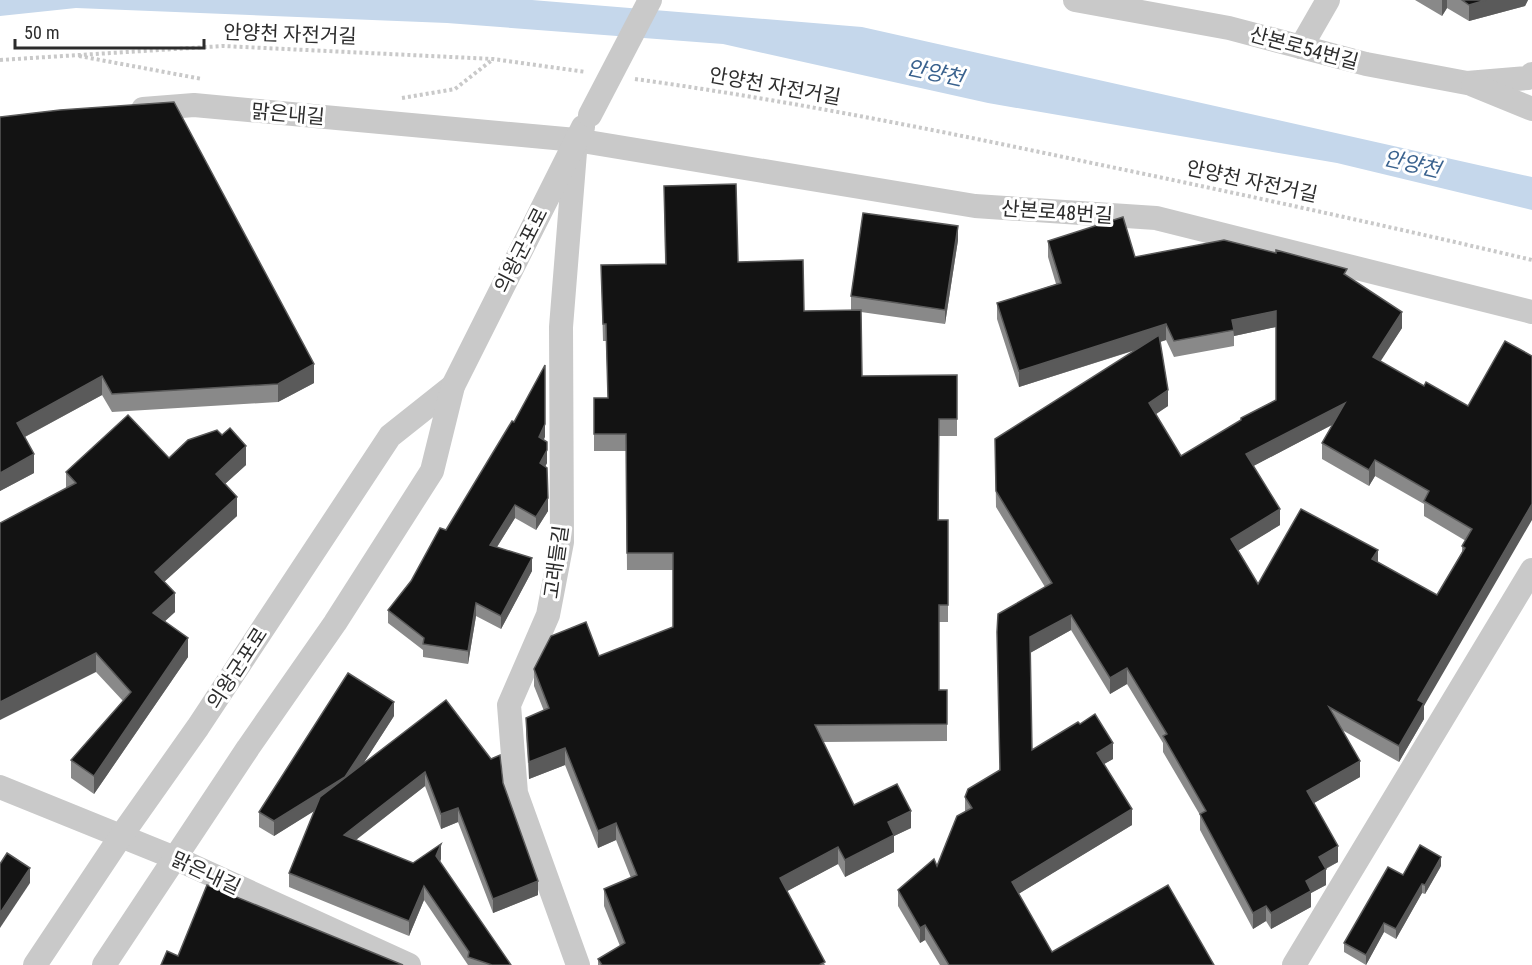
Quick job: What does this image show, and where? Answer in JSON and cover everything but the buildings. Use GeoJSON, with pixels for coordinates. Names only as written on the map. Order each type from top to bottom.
{"type":"FeatureCollection","features":[{"type":"Feature","properties":{"kind":"street","name":"의왕군포로"},"geometry":{"type":"LineString","coordinates":[[104,965],[248,748],[335,623],[432,471],[453,386],[576,140],[650,0]]}},
{"type":"Feature","properties":{"kind":"street","name":"산본로54번길"},"geometry":{"type":"LineString","coordinates":[[1075,0],[1229,28],[1366,64],[1467,83],[1528,78],[1532,74]]}},
{"type":"Feature","properties":{"kind":"street"},"geometry":{"type":"LineString","coordinates":[[1301,47],[1328,0]]}},
{"type":"Feature","properties":{"kind":"street"},"geometry":{"type":"LineString","coordinates":[[1467,83],[1532,109]]}},
{"type":"Feature","properties":{"kind":"street","name":"맑은내길"},"geometry":{"type":"LineString","coordinates":[[126,110],[194,105],[576,140]]}},
{"type":"Feature","properties":{"kind":"street","name":"산본로48번길"},"geometry":{"type":"LineString","coordinates":[[576,140],[975,206],[1156,219],[1532,312]]}},
{"type":"Feature","properties":{"kind":"street","name":"고래들길"},"geometry":{"type":"LineString","coordinates":[[576,140],[561,327],[562,542],[548,615],[509,705],[516,793],[578,965]]}},
{"type":"Feature","properties":{"kind":"street","name":"의왕군포로"},"geometry":{"type":"LineString","coordinates":[[35,965],[121,836],[198,727],[390,436],[453,386]]}},
{"type":"Feature","properties":{"kind":"street"},"geometry":{"type":"LineString","coordinates":[[1294,965],[1532,570]]}},
{"type":"Feature","properties":{"kind":"street","name":"맑은내길"},"geometry":{"type":"LineString","coordinates":[[0,787],[175,858],[409,965]]}},
{"type":"Feature","properties":{"kind":"path","name":"안양천 자전거길"},"geometry":{"type":"LineString","coordinates":[[0,60],[223,46],[493,59],[598,74]]}},
{"type":"Feature","properties":{"kind":"path","name":"안양천 자전거길"},"geometry":{"type":"LineString","coordinates":[[633,78],[714,90],[983,140],[1339,214],[1532,260]]}},
{"type":"Feature","properties":{"kind":"water","name":"안양천"},"geometry":{"type":"Polygon","coordinates":[[[0,0],[532,0],[862,27],[1532,177],[1532,210],[1337,163],[988,103],[723,44],[447,23],[76,8],[0,16],[0,0]]]}}]}
